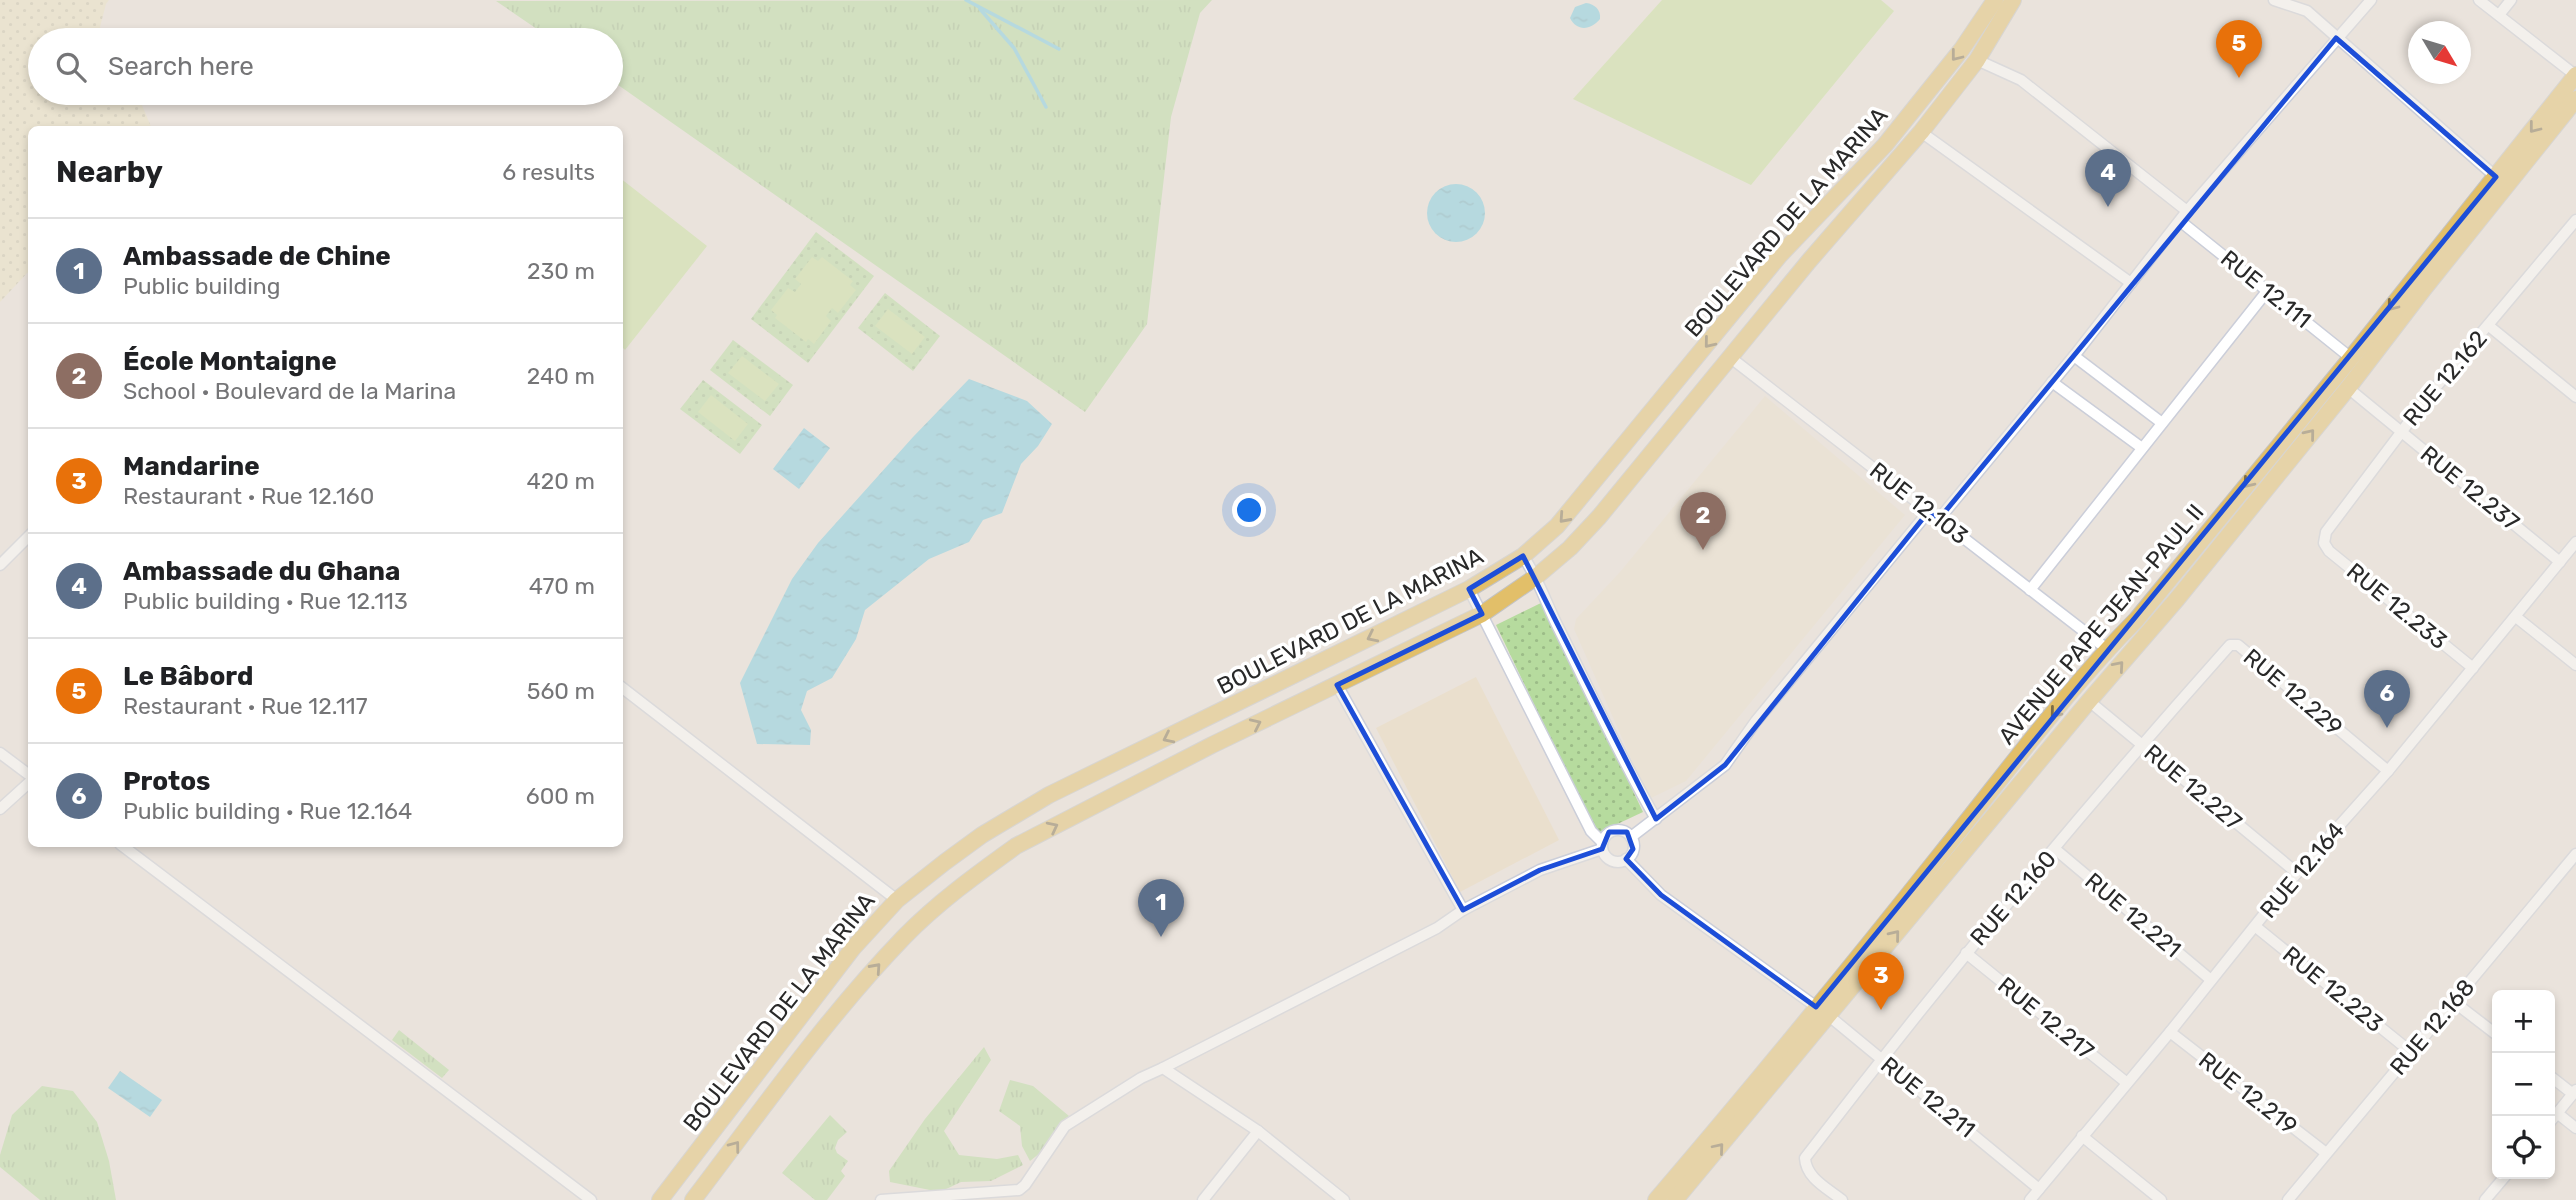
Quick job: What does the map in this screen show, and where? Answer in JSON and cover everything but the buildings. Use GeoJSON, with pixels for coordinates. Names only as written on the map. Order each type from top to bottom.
{"type":"FeatureCollection","features":[{"type":"Feature","properties":{"kind":"main road","name":"BOULEVARD DE LA MARINA"},"geometry":{"type":"LineString","coordinates":[[660,1200],[853,948],[897,900],[982,835],[1049,795],[1469,589],[1522,556],[1557,526],[1780,255],[1885,145],[1962,49],[1995,0]]}},
{"type":"Feature","properties":{"kind":"main road","name":"BOULEVARD DE LA MARINA"},"geometry":{"type":"LineString","coordinates":[[693,1200],[849,997],[904,937],[958,890],[1016,846],[1212,745],[1482,614],[1537,576],[1570,548],[1599,517],[1809,261],[1921,132],[1977,60],[2013,0]]}},
{"type":"Feature","properties":{"kind":"main road","name":"AVENUE PAPE JEAN-PAUL II"},"geometry":{"type":"LineString","coordinates":[[1675,1200],[2107,649],[2137,619],[2351,358],[2576,75]]}},
{"type":"Feature","properties":{"kind":"main road","name":"AVENUE PAPE JEAN-PAUL II"},"geometry":{"type":"LineString","coordinates":[[1656,1200],[1823,1011],[2177,598],[2348,388],[2576,99]]}},
{"type":"Feature","properties":{"kind":"street"},"geometry":{"type":"LineString","coordinates":[[2274,0],[2307,11],[2496,177]]}},
{"type":"Feature","properties":{"kind":"street"},"geometry":{"type":"LineString","coordinates":[[1939,519],[2074,356],[2183,216],[2336,37],[2371,0]]}},
{"type":"Feature","properties":{"kind":"street"},"geometry":{"type":"LineString","coordinates":[[2479,0],[2576,75]]}},
{"type":"Feature","properties":{"kind":"street"},"geometry":{"type":"LineString","coordinates":[[2499,15],[2511,0]]}},
{"type":"Feature","properties":{"kind":"street","name":"RUE 12.111"},"geometry":{"type":"LineString","coordinates":[[1977,60],[2021,80],[2351,358]]}},
{"type":"Feature","properties":{"kind":"street"},"geometry":{"type":"LineString","coordinates":[[1921,132],[2131,283]]}},
{"type":"Feature","properties":{"kind":"street","name":"RUE 12.162"},"geometry":{"type":"LineString","coordinates":[[2324,543],[2326,532],[2401,431],[2575,223]]}},
{"type":"Feature","properties":{"kind":"street"},"geometry":{"type":"LineString","coordinates":[[2030,590],[2268,290]]}},
{"type":"Feature","properties":{"kind":"street"},"geometry":{"type":"LineString","coordinates":[[2488,326],[2576,397]]}},
{"type":"Feature","properties":{"kind":"street"},"geometry":{"type":"LineString","coordinates":[[2074,356],[2162,423]]}},
{"type":"Feature","properties":{"kind":"street","name":"RUE 12.103"},"geometry":{"type":"LineString","coordinates":[[1731,358],[2107,649]]}},
{"type":"Feature","properties":{"kind":"street"},"geometry":{"type":"LineString","coordinates":[[2052,382],[2142,449]]}},
{"type":"Feature","properties":{"kind":"street","name":"RUE 12.237"},"geometry":{"type":"LineString","coordinates":[[2348,388],[2560,562]]}},
{"type":"Feature","properties":{"kind":"street"},"geometry":{"type":"LineString","coordinates":[[1631,837],[1725,765],[1764,710],[1928,511]]}},
{"type":"Feature","properties":{"kind":"street"},"geometry":{"type":"LineString","coordinates":[[0,565],[28,537]]}},
{"type":"Feature","properties":{"kind":"street","name":"RUE 12.164"},"geometry":{"type":"LineString","coordinates":[[2030,1200],[2256,927],[2297,873],[2388,771],[2576,542]]}},
{"type":"Feature","properties":{"kind":"street","name":"RUE 12.233"},"geometry":{"type":"LineString","coordinates":[[2324,543],[2329,551],[2473,668]]}},
{"type":"Feature","properties":{"kind":"street"},"geometry":{"type":"LineString","coordinates":[[1522,556],[1537,576],[1561,632],[1656,819]]}},
{"type":"Feature","properties":{"kind":"street"},"geometry":{"type":"LineString","coordinates":[[1469,589],[1591,831],[1608,859],[1614,862],[1626,859],[1633,849],[1631,837],[1627,832],[1615,830],[1604,837],[1602,846]]}},
{"type":"Feature","properties":{"kind":"street"},"geometry":{"type":"LineString","coordinates":[[2516,617],[2576,665]]}},
{"type":"Feature","properties":{"kind":"street","name":"RUE 12.160"},"geometry":{"type":"LineString","coordinates":[[1842,1200],[1811,1175],[1805,1168],[1805,1158],[1966,953],[2141,745],[2230,645]]}},
{"type":"Feature","properties":{"kind":"street","name":"RUE 12.229"},"geometry":{"type":"LineString","coordinates":[[2230,645],[2238,645],[2388,771]]}},
{"type":"Feature","properties":{"kind":"street"},"geometry":{"type":"LineString","coordinates":[[1337,685],[1463,910]]}},
{"type":"Feature","properties":{"kind":"street"},"geometry":{"type":"LineString","coordinates":[[623,688],[897,900]]}},
{"type":"Feature","properties":{"kind":"street","name":"RUE 12.227"},"geometry":{"type":"LineString","coordinates":[[2089,701],[2297,873]]}},
{"type":"Feature","properties":{"kind":"street"},"geometry":{"type":"LineString","coordinates":[[0,753],[28,775]]}},
{"type":"Feature","properties":{"kind":"street"},"geometry":{"type":"LineString","coordinates":[[0,809],[28,782]]}},
{"type":"Feature","properties":{"kind":"street"},"geometry":{"type":"LineString","coordinates":[[881,1200],[1019,1190],[1065,1126],[1141,1078],[1437,928],[1463,910],[1540,870],[1602,846]]}},
{"type":"Feature","properties":{"kind":"street"},"geometry":{"type":"LineString","coordinates":[[124,847],[591,1200]]}},
{"type":"Feature","properties":{"kind":"street","name":"RUE 12.221"},"geometry":{"type":"LineString","coordinates":[[2055,849],[2211,980]]}},
{"type":"Feature","properties":{"kind":"street","name":"RUE 12.168"},"geometry":{"type":"LineString","coordinates":[[2288,1200],[2576,854]]}},
{"type":"Feature","properties":{"kind":"street","name":"RUE 12.211"},"geometry":{"type":"LineString","coordinates":[[1626,859],[1661,895],[1823,1011],[2039,1189]]}},
{"type":"Feature","properties":{"kind":"street","name":"RUE 12.223"},"geometry":{"type":"LineString","coordinates":[[2256,927],[2411,1052]]}},
{"type":"Feature","properties":{"kind":"street","name":"RUE 12.217"},"geometry":{"type":"LineString","coordinates":[[1966,953],[2127,1083]]}},
{"type":"Feature","properties":{"kind":"street"},"geometry":{"type":"LineString","coordinates":[[2454,1002],[2492,1031]]}},
{"type":"Feature","properties":{"kind":"street","name":"RUE 12.219"},"geometry":{"type":"LineString","coordinates":[[2170,1032],[2326,1153]]}},
{"type":"Feature","properties":{"kind":"street"},"geometry":{"type":"LineString","coordinates":[[1163,1068],[1258,1131],[1344,1200]]}},
{"type":"Feature","properties":{"kind":"street"},"geometry":{"type":"LineString","coordinates":[[2555,1079],[2575,1092],[2555,1116]]}},
{"type":"Feature","properties":{"kind":"street"},"geometry":{"type":"LineString","coordinates":[[2555,1119],[2576,1128]]}},
{"type":"Feature","properties":{"kind":"street"},"geometry":{"type":"LineString","coordinates":[[1203,1200],[1258,1131]]}},
{"type":"Feature","properties":{"kind":"street"},"geometry":{"type":"LineString","coordinates":[[2082,1136],[2161,1200]]}},
{"type":"Feature","properties":{"kind":"street"},"geometry":{"type":"LineString","coordinates":[[2485,1200],[2503,1179]]}},
{"type":"Feature","properties":{"kind":"highlighted area"},"geometry":{"type":"Polygon","coordinates":[[[2336,38],[2496,177],[1816,1007],[1661,895],[1626,859],[1633,849],[1627,832],[1609,832],[1602,849],[1540,870],[1463,910],[1337,685],[1482,614],[1469,589],[1523,556],[1656,819],[1725,765],[1929,511],[1939,519],[2336,38]]]}},
{"type":"Feature","properties":{"kind":"shaded area"},"geometry":{"type":"Polygon","coordinates":[[[1765,396],[1905,515],[1686,781],[1649,799],[1574,629],[1576,619],[1620,572],[1765,396]]]}},
{"type":"Feature","properties":{"kind":"shaded area"},"geometry":{"type":"Polygon","coordinates":[[[1476,677],[1559,840],[1460,892],[1376,728],[1476,677]]]}},
{"type":"Feature","properties":{"kind":"green space"},"geometry":{"type":"Polygon","coordinates":[[[1212,0],[1200,13],[1171,117],[1147,324],[1085,412],[623,88],[623,28],[535,28],[496,1],[1212,0]]]}},
{"type":"Feature","properties":{"kind":"green space"},"geometry":{"type":"Polygon","coordinates":[[[1662,0],[1881,0],[1894,11],[1751,185],[1573,99],[1662,0]]]}},
{"type":"Feature","properties":{"kind":"green space"},"geometry":{"type":"Polygon","coordinates":[[[623,180],[707,246],[625,350],[623,348],[623,180]]]}},
{"type":"Feature","properties":{"kind":"green space"},"geometry":{"type":"Polygon","coordinates":[[[816,232],[874,276],[808,363],[751,319],[816,232]]]}},
{"type":"Feature","properties":{"kind":"green space"},"geometry":{"type":"Polygon","coordinates":[[[812,257],[818,261],[822,257],[853,281],[850,285],[856,290],[838,313],[832,308],[826,316],[831,321],[814,344],[808,339],[806,342],[775,318],[777,315],[771,310],[788,288],[795,292],[801,284],[795,279],[812,257]]]}},
{"type":"Feature","properties":{"kind":"green space"},"geometry":{"type":"Polygon","coordinates":[[[885,293],[940,336],[913,371],[858,328],[885,293]]]}},
{"type":"Feature","properties":{"kind":"green space"},"geometry":{"type":"Polygon","coordinates":[[[888,309],[925,337],[912,354],[875,326],[888,309]]]}},
{"type":"Feature","properties":{"kind":"green space"},"geometry":{"type":"Polygon","coordinates":[[[733,340],[793,385],[770,416],[710,370],[733,340]]]}},
{"type":"Feature","properties":{"kind":"green space"},"geometry":{"type":"Polygon","coordinates":[[[742,356],[779,384],[765,401],[728,373],[742,356]]]}},
{"type":"Feature","properties":{"kind":"green space"},"geometry":{"type":"Polygon","coordinates":[[[703,380],[762,425],[740,454],[680,409],[703,380]]]}},
{"type":"Feature","properties":{"kind":"green space"},"geometry":{"type":"Polygon","coordinates":[[[711,395],[748,424],[735,441],[698,412],[711,395]]]}},
{"type":"Feature","properties":{"kind":"green space"},"geometry":{"type":"Polygon","coordinates":[[[1543,602],[1643,812],[1596,834],[1496,625],[1543,602]]]}},
{"type":"Feature","properties":{"kind":"green space"},"geometry":{"type":"Polygon","coordinates":[[[399,1030],[449,1070],[442,1078],[392,1040],[399,1030]]]}},
{"type":"Feature","properties":{"kind":"green space"},"geometry":{"type":"Polygon","coordinates":[[[984,1047],[991,1060],[944,1131],[959,1155],[997,1159],[1018,1155],[1023,1165],[991,1181],[961,1182],[940,1192],[890,1182],[889,1171],[925,1119],[984,1047]]]}},
{"type":"Feature","properties":{"kind":"green space"},"geometry":{"type":"Polygon","coordinates":[[[1010,1080],[1033,1086],[1069,1116],[1040,1153],[1030,1161],[1022,1146],[1020,1126],[999,1111],[1010,1080]]]}},
{"type":"Feature","properties":{"kind":"green space"},"geometry":{"type":"Polygon","coordinates":[[[42,1086],[73,1091],[97,1122],[109,1161],[116,1200],[40,1200],[0,1167],[0,1155],[12,1115],[42,1086]]]}},
{"type":"Feature","properties":{"kind":"green space"},"geometry":{"type":"Polygon","coordinates":[[[830,1115],[847,1132],[838,1140],[835,1148],[837,1153],[848,1161],[841,1171],[845,1176],[827,1200],[815,1200],[782,1173],[830,1115]]]}},
{"type":"Feature","properties":{"kind":"sand"},"geometry":{"type":"Polygon","coordinates":[[[0,0],[109,0],[100,28],[28,28],[28,105],[142,105],[151,126],[28,126],[28,272],[0,302],[0,0]]]}},
{"type":"Feature","properties":{"kind":"water"},"geometry":{"type":"Polygon","coordinates":[[[1586,3],[1597,8],[1600,19],[1588,27],[1576,26],[1570,18],[1575,7],[1586,3]]]}},
{"type":"Feature","properties":{"kind":"water"},"geometry":{"type":"Polygon","coordinates":[[[1456,184],[1467,186],[1480,197],[1485,213],[1483,224],[1472,237],[1456,242],[1445,240],[1432,229],[1427,213],[1429,202],[1440,189],[1456,184]]]}},
{"type":"Feature","properties":{"kind":"water"},"geometry":{"type":"Polygon","coordinates":[[[969,379],[1027,401],[1052,424],[1038,446],[1021,464],[1002,513],[983,520],[969,542],[929,559],[865,610],[856,639],[832,678],[807,691],[801,710],[811,730],[810,745],[757,744],[740,683],[792,579],[818,543],[969,379]]]}},
{"type":"Feature","properties":{"kind":"water"},"geometry":{"type":"Polygon","coordinates":[[[804,428],[830,448],[799,489],[773,469],[804,428]]]}},
{"type":"Feature","properties":{"kind":"water"},"geometry":{"type":"Polygon","coordinates":[[[120,1071],[162,1100],[150,1117],[108,1088],[120,1071]]]}},
{"type":"Feature","properties":{"kind":"waterway"},"geometry":{"type":"LineString","coordinates":[[966,0],[1059,49]]}},
{"type":"Feature","properties":{"kind":"waterway"},"geometry":{"type":"LineString","coordinates":[[980,9],[1014,48],[1046,107]]}},
{"type":"Feature","properties":{"kind":"place","name":"Le Bâbord"},"geometry":{"type":"Point","coordinates":[2239,78]}},
{"type":"Feature","properties":{"kind":"place","name":"Ambassade du Ghana"},"geometry":{"type":"Point","coordinates":[2108,207]}},
{"type":"Feature","properties":{"kind":"place","name":"École Montaigne"},"geometry":{"type":"Point","coordinates":[1703,550]}},
{"type":"Feature","properties":{"kind":"place","name":"Protos"},"geometry":{"type":"Point","coordinates":[2387,728]}},
{"type":"Feature","properties":{"kind":"place","name":"Ambassade de Chine"},"geometry":{"type":"Point","coordinates":[1161,937]}},
{"type":"Feature","properties":{"kind":"place","name":"Mandarine"},"geometry":{"type":"Point","coordinates":[1881,1010]}}]}
